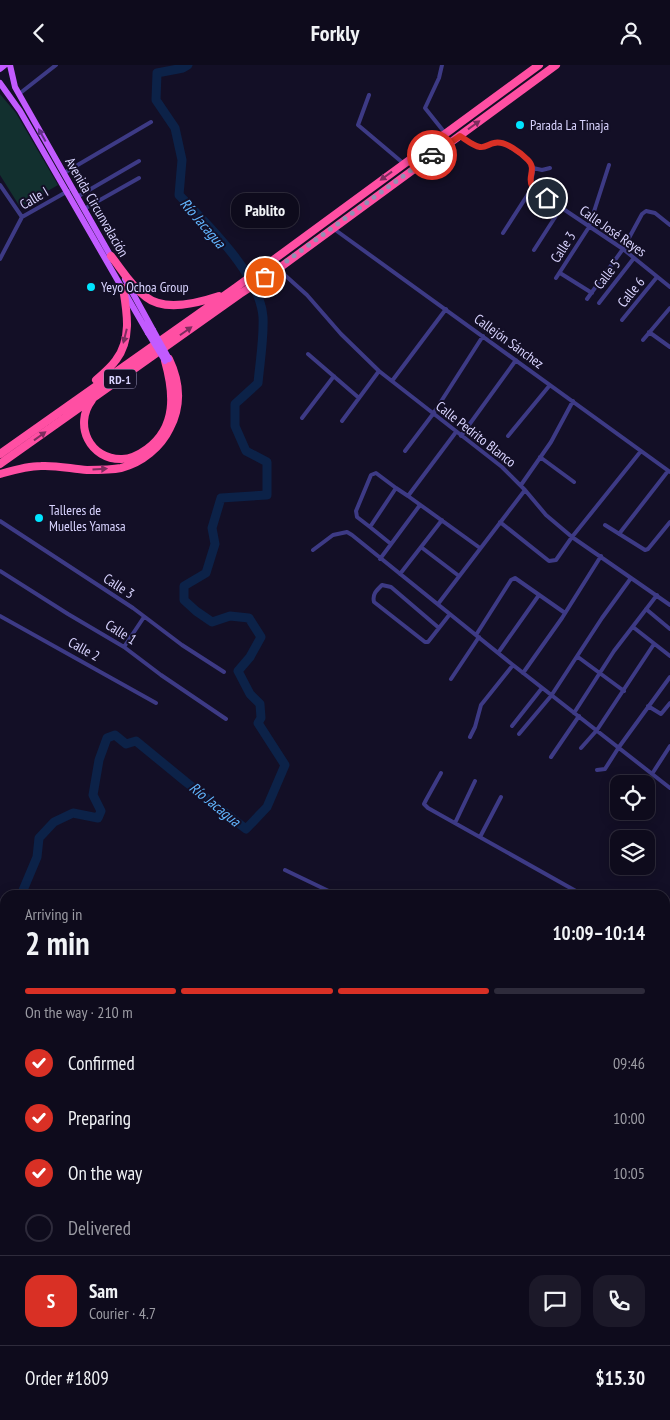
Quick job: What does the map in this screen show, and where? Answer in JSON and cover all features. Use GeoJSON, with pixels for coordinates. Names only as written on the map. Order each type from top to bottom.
{"type":"FeatureCollection","features":[{"type":"Feature","properties":{"kind":"highway","name":"RD-1"},"geometry":{"type":"LineString","coordinates":[[0,464],[237,291],[258,270],[539,65]]}},
{"type":"Feature","properties":{"kind":"highway","name":"RD-1"},"geometry":{"type":"LineString","coordinates":[[0,454],[74,399],[228,293],[237,291],[278,269],[556,65]]}},
{"type":"Feature","properties":{"kind":"highway"},"geometry":{"type":"LineString","coordinates":[[111,256],[132,284],[148,299],[167,305],[184,305],[228,293]]}},
{"type":"Feature","properties":{"kind":"highway"},"geometry":{"type":"LineString","coordinates":[[74,399],[116,360],[121,350],[128,325],[123,287]]}},
{"type":"Feature","properties":{"kind":"highway"},"geometry":{"type":"LineString","coordinates":[[94,396],[84,415],[83,425],[85,435],[92,447],[109,458],[122,459],[135,456],[151,446],[157,439],[170,415],[172,397],[167,360]]}},
{"type":"Feature","properties":{"kind":"highway"},"geometry":{"type":"LineString","coordinates":[[0,474],[20,468],[42,466],[87,469],[121,468],[144,458],[156,449],[167,435],[175,419],[180,397],[174,370],[167,360]]}},
{"type":"Feature","properties":{"kind":"main road"},"geometry":{"type":"LineString","coordinates":[[0,69],[5,65]]}},
{"type":"Feature","properties":{"kind":"main road","name":"Avenida Circunvalación"},"geometry":{"type":"LineString","coordinates":[[10,65],[13,82],[64,173],[69,190],[77,197],[84,209],[167,360]]}},
{"type":"Feature","properties":{"kind":"main road","name":"Avenida Circunvalación"},"geometry":{"type":"LineString","coordinates":[[0,83],[20,111],[69,190],[123,287],[151,332]]}},
{"type":"Feature","properties":{"kind":"street"},"geometry":{"type":"LineString","coordinates":[[19,94],[56,65]]}},
{"type":"Feature","properties":{"kind":"street"},"geometry":{"type":"LineString","coordinates":[[442,65],[439,78],[425,108],[445,133]]}},
{"type":"Feature","properties":{"kind":"street"},"geometry":{"type":"LineString","coordinates":[[369,95],[358,125],[404,163]]}},
{"type":"Feature","properties":{"kind":"street"},"geometry":{"type":"LineString","coordinates":[[64,173],[151,122]]}},
{"type":"Feature","properties":{"kind":"street"},"geometry":{"type":"LineString","coordinates":[[460,136],[479,147],[495,143],[503,144],[528,160],[533,168],[530,183],[532,187],[503,233]]}},
{"type":"Feature","properties":{"kind":"street"},"geometry":{"type":"LineString","coordinates":[[77,197],[139,161]]}},
{"type":"Feature","properties":{"kind":"street","name":"Calle 3"},"geometry":{"type":"LineString","coordinates":[[556,278],[589,227],[609,165]]}},
{"type":"Feature","properties":{"kind":"street"},"geometry":{"type":"LineString","coordinates":[[533,168],[542,170],[550,168]]}},
{"type":"Feature","properties":{"kind":"street"},"geometry":{"type":"LineString","coordinates":[[84,209],[139,178]]}},
{"type":"Feature","properties":{"kind":"street"},"geometry":{"type":"LineString","coordinates":[[0,185],[22,217]]}},
{"type":"Feature","properties":{"kind":"street","name":"Calle José Reyes"},"geometry":{"type":"LineString","coordinates":[[532,187],[623,249],[670,287]]}},
{"type":"Feature","properties":{"kind":"street","name":"Calle I"},"geometry":{"type":"LineString","coordinates":[[0,259],[22,217],[69,190]]}},
{"type":"Feature","properties":{"kind":"street"},"geometry":{"type":"LineString","coordinates":[[534,250],[561,208]]}},
{"type":"Feature","properties":{"kind":"street"},"geometry":{"type":"LineString","coordinates":[[587,299],[623,249],[642,214],[646,211],[655,213],[670,225]]}},
{"type":"Feature","properties":{"kind":"street","name":"Callejón Sánchez"},"geometry":{"type":"LineString","coordinates":[[333,228],[669,472]]}},
{"type":"Feature","properties":{"kind":"street","name":"Calle 5"},"geometry":{"type":"LineString","coordinates":[[599,303],[634,258]]}},
{"type":"Feature","properties":{"kind":"street","name":"Calle Pedrito Blanco"},"geometry":{"type":"LineString","coordinates":[[278,269],[307,295],[379,371],[502,467],[521,485],[546,515],[572,537],[670,605]]}},
{"type":"Feature","properties":{"kind":"street"},"geometry":{"type":"LineString","coordinates":[[560,273],[592,293]]}},
{"type":"Feature","properties":{"kind":"street","name":"Calle 6"},"geometry":{"type":"LineString","coordinates":[[622,321],[657,277]]}},
{"type":"Feature","properties":{"kind":"street"},"geometry":{"type":"LineString","coordinates":[[643,340],[670,307]]}},
{"type":"Feature","properties":{"kind":"street"},"geometry":{"type":"LineString","coordinates":[[392,381],[446,309]]}},
{"type":"Feature","properties":{"kind":"street"},"geometry":{"type":"LineString","coordinates":[[649,332],[670,347]]}},
{"type":"Feature","properties":{"kind":"street"},"geometry":{"type":"LineString","coordinates":[[405,451],[433,414],[483,336]]}},
{"type":"Feature","properties":{"kind":"street"},"geometry":{"type":"LineString","coordinates":[[308,354],[359,398]]}},
{"type":"Feature","properties":{"kind":"street"},"geometry":{"type":"LineString","coordinates":[[462,436],[516,360]]}},
{"type":"Feature","properties":{"kind":"street"},"geometry":{"type":"LineString","coordinates":[[342,421],[379,371]]}},
{"type":"Feature","properties":{"kind":"street"},"geometry":{"type":"LineString","coordinates":[[302,418],[334,376]]}},
{"type":"Feature","properties":{"kind":"street"},"geometry":{"type":"LineString","coordinates":[[508,436],[550,385]]}},
{"type":"Feature","properties":{"kind":"street"},"geometry":{"type":"LineString","coordinates":[[521,485],[553,438],[573,401]]}},
{"type":"Feature","properties":{"kind":"street"},"geometry":{"type":"LineString","coordinates":[[408,496],[456,432]]}},
{"type":"Feature","properties":{"kind":"street"},"geometry":{"type":"LineString","coordinates":[[500,522],[549,561],[553,562],[559,557],[572,537],[641,451]]}},
{"type":"Feature","properties":{"kind":"street"},"geometry":{"type":"LineString","coordinates":[[540,457],[574,482]]}},
{"type":"Feature","properties":{"kind":"street"},"geometry":{"type":"LineString","coordinates":[[618,534],[669,472]]}},
{"type":"Feature","properties":{"kind":"street"},"geometry":{"type":"LineString","coordinates":[[392,543],[357,517],[356,511],[372,475],[376,473],[480,548]]}},
{"type":"Feature","properties":{"kind":"street"},"geometry":{"type":"LineString","coordinates":[[370,527],[396,488]]}},
{"type":"Feature","properties":{"kind":"street"},"geometry":{"type":"LineString","coordinates":[[438,604],[525,490]]}},
{"type":"Feature","properties":{"kind":"street"},"geometry":{"type":"LineString","coordinates":[[380,559],[420,505]]}},
{"type":"Feature","properties":{"kind":"street","name":"Calle 3"},"geometry":{"type":"LineString","coordinates":[[0,521],[224,672]]}},
{"type":"Feature","properties":{"kind":"street"},"geometry":{"type":"LineString","coordinates":[[400,575],[442,521]]}},
{"type":"Feature","properties":{"kind":"street"},"geometry":{"type":"LineString","coordinates":[[605,525],[646,550],[670,522]]}},
{"type":"Feature","properties":{"kind":"street"},"geometry":{"type":"LineString","coordinates":[[313,550],[334,535],[347,532],[551,696],[670,788]]}},
{"type":"Feature","properties":{"kind":"street"},"geometry":{"type":"LineString","coordinates":[[421,547],[459,576]]}},
{"type":"Feature","properties":{"kind":"street"},"geometry":{"type":"LineString","coordinates":[[523,673],[565,613],[601,556]]}},
{"type":"Feature","properties":{"kind":"street","name":"Calle 1"},"geometry":{"type":"LineString","coordinates":[[0,571],[124,647],[161,675],[226,719]]}},
{"type":"Feature","properties":{"kind":"street"},"geometry":{"type":"LineString","coordinates":[[519,734],[551,696],[602,618],[631,578]]}},
{"type":"Feature","properties":{"kind":"street"},"geometry":{"type":"LineString","coordinates":[[451,679],[511,580],[518,579],[565,613]]}},
{"type":"Feature","properties":{"kind":"street"},"geometry":{"type":"LineString","coordinates":[[439,628],[391,587],[382,585],[375,591],[374,602],[425,642],[428,642],[439,628],[450,614]]}},
{"type":"Feature","properties":{"kind":"street"},"geometry":{"type":"LineString","coordinates":[[498,653],[539,595]]}},
{"type":"Feature","properties":{"kind":"street"},"geometry":{"type":"LineString","coordinates":[[574,713],[601,674],[614,651],[657,595]]}},
{"type":"Feature","properties":{"kind":"street"},"geometry":{"type":"LineString","coordinates":[[646,609],[670,629]]}},
{"type":"Feature","properties":{"kind":"street","name":"Calle 2"},"geometry":{"type":"LineString","coordinates":[[0,616],[156,703]]}},
{"type":"Feature","properties":{"kind":"street"},"geometry":{"type":"LineString","coordinates":[[124,647],[144,617]]}},
{"type":"Feature","properties":{"kind":"street"},"geometry":{"type":"LineString","coordinates":[[633,627],[670,656]]}},
{"type":"Feature","properties":{"kind":"street"},"geometry":{"type":"LineString","coordinates":[[581,748],[597,730],[654,644]]}},
{"type":"Feature","properties":{"kind":"street"},"geometry":{"type":"LineString","coordinates":[[578,657],[624,691]]}},
{"type":"Feature","properties":{"kind":"street"},"geometry":{"type":"LineString","coordinates":[[470,737],[481,705],[513,665]]}},
{"type":"Feature","properties":{"kind":"street"},"geometry":{"type":"LineString","coordinates":[[597,770],[602,771],[605,769],[670,677]]}},
{"type":"Feature","properties":{"kind":"street"},"geometry":{"type":"LineString","coordinates":[[512,726],[542,688]]}},
{"type":"Feature","properties":{"kind":"street"},"geometry":{"type":"LineString","coordinates":[[648,706],[661,714],[670,703]]}},
{"type":"Feature","properties":{"kind":"street"},"geometry":{"type":"LineString","coordinates":[[551,757],[579,716]]}},
{"type":"Feature","properties":{"kind":"street"},"geometry":{"type":"LineString","coordinates":[[652,774],[670,746]]}},
{"type":"Feature","properties":{"kind":"street"},"geometry":{"type":"LineString","coordinates":[[440,773],[424,804],[428,808],[574,890]]}},
{"type":"Feature","properties":{"kind":"street"},"geometry":{"type":"LineString","coordinates":[[455,823],[475,781]]}},
{"type":"Feature","properties":{"kind":"street"},"geometry":{"type":"LineString","coordinates":[[480,837],[501,797]]}},
{"type":"Feature","properties":{"kind":"street"},"geometry":{"type":"LineString","coordinates":[[285,870],[327,890]]}},
{"type":"Feature","properties":{"kind":"green space"},"geometry":{"type":"Polygon","coordinates":[[[0,94],[16,113],[58,185],[20,207],[0,175],[0,94]]]}},
{"type":"Feature","properties":{"kind":"waterway","name":"Río Jacagua"},"geometry":{"type":"LineString","coordinates":[[23,890],[37,857],[39,838],[54,822],[73,813],[98,818],[101,811],[93,795],[99,760],[107,738],[115,735],[126,744],[136,741],[246,829],[267,807],[285,765],[258,723],[261,718],[260,704],[250,694],[238,671],[250,657],[261,637],[249,618],[230,616],[212,622],[184,600],[184,586],[206,573],[215,544],[212,528],[221,498],[267,495],[267,462],[246,451],[235,426],[235,404],[258,383],[263,325],[260,301],[253,284],[231,251],[179,195],[182,160],[175,128],[156,100],[157,73],[183,68],[188,65]]}},
{"type":"Feature","properties":{"kind":"way so far"},"geometry":{"type":"LineString","coordinates":[[265,277],[432,155]]}},
{"type":"Feature","properties":{"kind":"place","name":"Parada La Tinaja"},"geometry":{"type":"Point","coordinates":[520,125]}},
{"type":"Feature","properties":{"kind":"place","name":"Pablito"},"geometry":{"type":"Point","coordinates":[265,277]}},
{"type":"Feature","properties":{"kind":"place","name":"Yeyo Ochoa Group"},"geometry":{"type":"Point","coordinates":[91,287]}},
{"type":"Feature","properties":{"kind":"place","name":"Talleres de Muelles Yamasa"},"geometry":{"type":"Point","coordinates":[39,518]}},
{"type":"Feature","properties":{"kind":"route"},"geometry":{"type":"LineString","coordinates":[[432,155],[460,136],[479,147],[495,143],[509,146],[531,164],[533,171],[530,183],[532,187],[547,198]]}}]}
